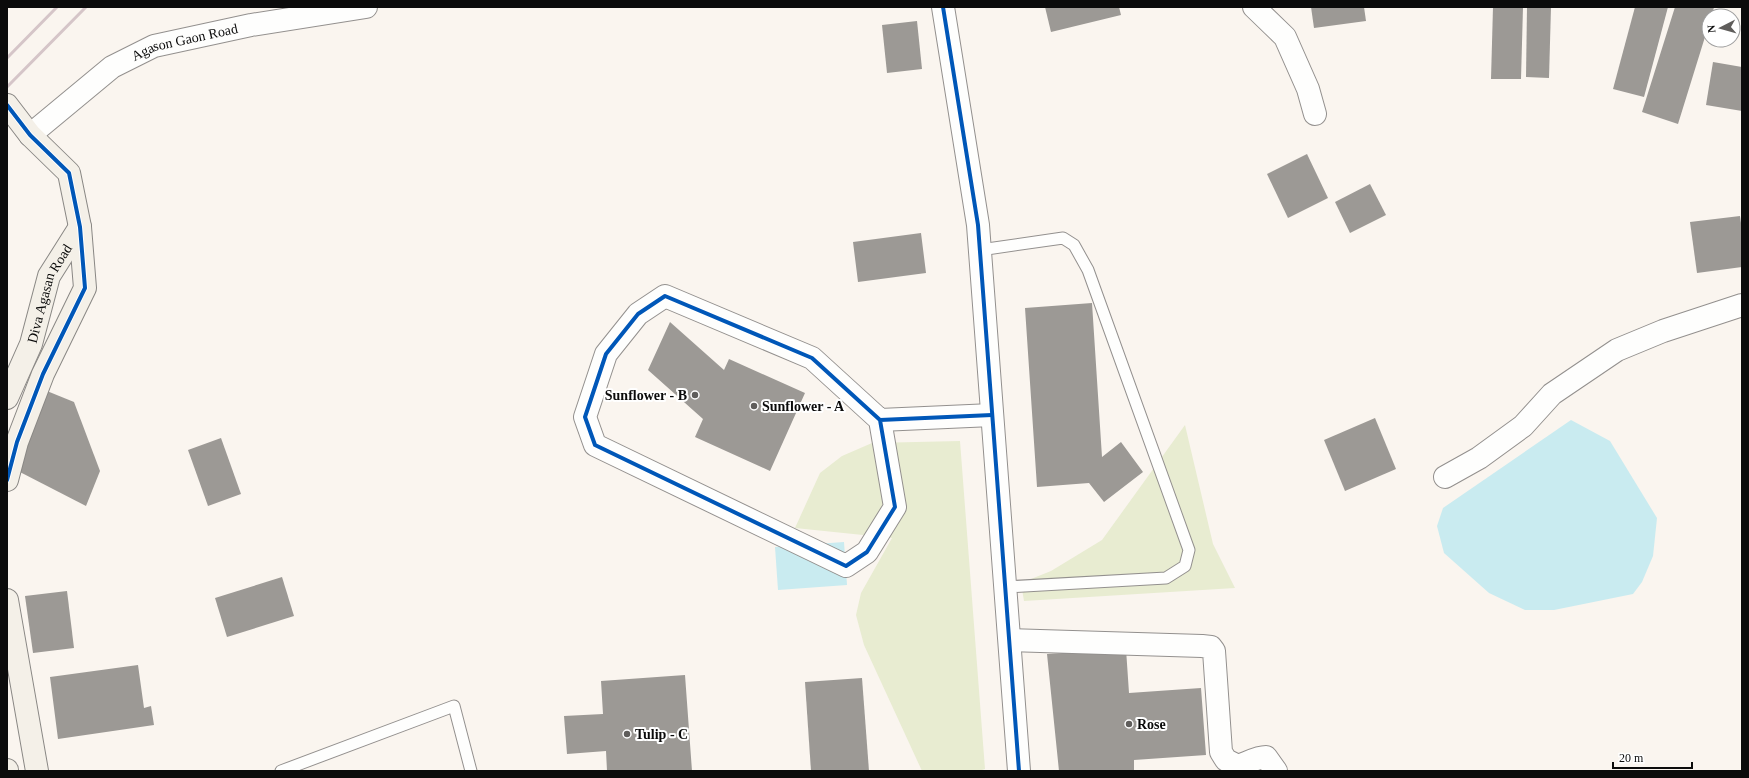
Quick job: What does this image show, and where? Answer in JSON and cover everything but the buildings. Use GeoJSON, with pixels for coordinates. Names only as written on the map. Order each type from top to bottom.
{"type":"FeatureCollection","features":[{"type":"Feature","properties":{"kind":"street","name":"Agason Gaon Road"},"geometry":{"type":"LineString","coordinates":[[30,136],[112,67],[154,46],[251,25],[366,7]]}},
{"type":"Feature","properties":{"kind":"street"},"geometry":{"type":"LineString","coordinates":[[943,7],[978,225],[1019,771]]}},
{"type":"Feature","properties":{"kind":"street"},"geometry":{"type":"LineString","coordinates":[[1254,7],[1285,37],[1308,89],[1315,114]]}},
{"type":"Feature","properties":{"kind":"street"},"geometry":{"type":"LineString","coordinates":[[7,105],[30,136],[69,173],[80,227],[85,288],[43,374],[17,442],[7,480]]}},
{"type":"Feature","properties":{"kind":"street","name":"Diva Agasan Road"},"geometry":{"type":"LineString","coordinates":[[7,398],[31,344],[49,276],[80,227]]}},
{"type":"Feature","properties":{"kind":"street"},"geometry":{"type":"LineString","coordinates":[[880,420],[895,507],[867,552],[846,566],[595,445],[585,417],[606,354],[638,314],[665,296],[812,358],[880,420],[992,415]]}},
{"type":"Feature","properties":{"kind":"street"},"geometry":{"type":"LineString","coordinates":[[1445,476],[1479,458],[1523,426],[1552,394],[1617,350],[1664,331],[1742,306]]}},
{"type":"Feature","properties":{"kind":"street"},"geometry":{"type":"LineString","coordinates":[[7,600],[38,771]]}},
{"type":"Feature","properties":{"kind":"street"},"geometry":{"type":"LineString","coordinates":[[1010,640],[1211,647],[1214,651],[1221,752],[1226,760],[1238,766],[1251,762],[1260,757],[1266,757],[1276,771]]}},
{"type":"Feature","properties":{"kind":"lane"},"geometry":{"type":"LineString","coordinates":[[980,250],[1063,238],[1074,245],[1088,270],[1189,550],[1185,566],[1166,578],[1005,588]]}},
{"type":"Feature","properties":{"kind":"lane"},"geometry":{"type":"LineString","coordinates":[[281,771],[454,706],[471,771]]}},
{"type":"Feature","properties":{"kind":"green space"},"geometry":{"type":"Polygon","coordinates":[[[1185,425],[1213,544],[1235,588],[1024,601],[1021,583],[1051,571],[1102,540],[1185,425]]]}},
{"type":"Feature","properties":{"kind":"green space"},"geometry":{"type":"Polygon","coordinates":[[[960,441],[985,769],[979,771],[922,771],[864,645],[856,615],[861,593],[892,538],[795,528],[820,473],[842,456],[872,443],[960,441]]]}},
{"type":"Feature","properties":{"kind":"water"},"geometry":{"type":"Polygon","coordinates":[[[1571,420],[1610,441],[1657,518],[1653,556],[1642,582],[1633,594],[1554,610],[1525,610],[1489,593],[1444,553],[1437,526],[1443,508],[1571,420]]]}},
{"type":"Feature","properties":{"kind":"water"},"geometry":{"type":"Polygon","coordinates":[[[844,542],[847,585],[778,590],[775,547],[844,542]]]}},
{"type":"Feature","properties":{"kind":"railway"},"geometry":{"type":"LineString","coordinates":[[7,58],[57,7]]}},
{"type":"Feature","properties":{"kind":"railway"},"geometry":{"type":"LineString","coordinates":[[7,87],[86,7]]}},
{"type":"Feature","properties":{"kind":"cycle path"},"geometry":{"type":"LineString","coordinates":[[943,7],[978,225],[1019,771]]}},
{"type":"Feature","properties":{"kind":"cycle path"},"geometry":{"type":"LineString","coordinates":[[7,105],[30,135],[69,173],[80,227],[85,288],[43,374],[17,442],[7,480]]}},
{"type":"Feature","properties":{"kind":"cycle path"},"geometry":{"type":"LineString","coordinates":[[880,420],[895,507],[867,552],[846,566],[595,445],[585,417],[606,354],[638,314],[665,296],[812,358],[880,420],[992,415]]}},
{"type":"Feature","properties":{"kind":"place","name":"Sunflower - B"},"geometry":{"type":"Point","coordinates":[695,395]}},
{"type":"Feature","properties":{"kind":"place","name":"Sunflower - A"},"geometry":{"type":"Point","coordinates":[754,406]}},
{"type":"Feature","properties":{"kind":"place","name":"Rose"},"geometry":{"type":"Point","coordinates":[1129,724]}},
{"type":"Feature","properties":{"kind":"place","name":"Tulip - C"},"geometry":{"type":"Point","coordinates":[627,734]}}]}
